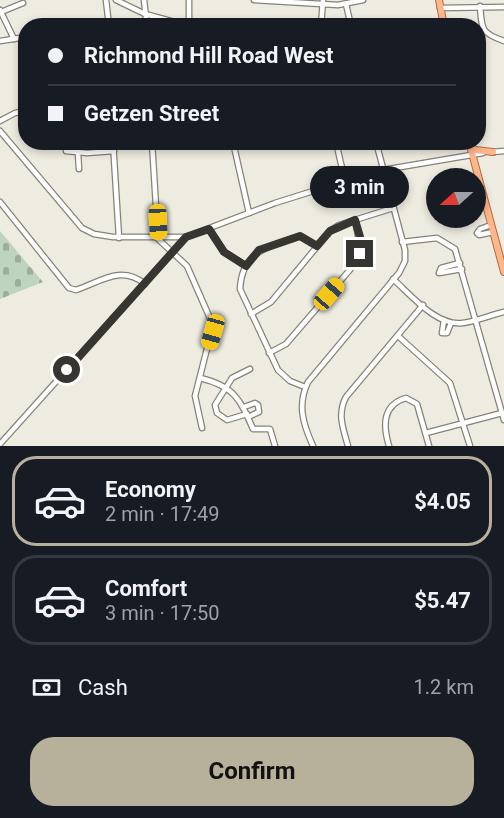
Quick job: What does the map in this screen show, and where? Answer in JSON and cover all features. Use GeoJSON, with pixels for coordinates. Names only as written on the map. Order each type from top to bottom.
{"type":"FeatureCollection","features":[{"type":"Feature","properties":{"kind":"main road"},"geometry":{"type":"LineString","coordinates":[[439,0],[442,18]]}},
{"type":"Feature","properties":{"kind":"main road"},"geometry":{"type":"LineString","coordinates":[[471,150],[504,272]]}},
{"type":"Feature","properties":{"kind":"main road"},"geometry":{"type":"LineString","coordinates":[[480,150],[493,152]]}},
{"type":"Feature","properties":{"kind":"street"},"geometry":{"type":"LineString","coordinates":[[106,0],[108,18]]}},
{"type":"Feature","properties":{"kind":"street"},"geometry":{"type":"LineString","coordinates":[[116,0],[145,14],[160,18]]}},
{"type":"Feature","properties":{"kind":"street"},"geometry":{"type":"LineString","coordinates":[[144,0],[146,18]]}},
{"type":"Feature","properties":{"kind":"street"},"geometry":{"type":"LineString","coordinates":[[189,0],[189,18]]}},
{"type":"Feature","properties":{"kind":"street"},"geometry":{"type":"LineString","coordinates":[[254,0],[346,4],[363,0]]}},
{"type":"Feature","properties":{"kind":"street"},"geometry":{"type":"LineString","coordinates":[[322,18],[323,2]]}},
{"type":"Feature","properties":{"kind":"street"},"geometry":{"type":"LineString","coordinates":[[14,39],[1,11],[23,3]]}},
{"type":"Feature","properties":{"kind":"street"},"geometry":{"type":"LineString","coordinates":[[346,4],[349,18]]}},
{"type":"Feature","properties":{"kind":"street"},"geometry":{"type":"LineString","coordinates":[[480,6],[482,18]]}},
{"type":"Feature","properties":{"kind":"street"},"geometry":{"type":"LineString","coordinates":[[440,8],[504,7]]}},
{"type":"Feature","properties":{"kind":"street"},"geometry":{"type":"LineString","coordinates":[[486,33],[504,41]]}},
{"type":"Feature","properties":{"kind":"street"},"geometry":{"type":"LineString","coordinates":[[0,41],[18,38]]}},
{"type":"Feature","properties":{"kind":"street"},"geometry":{"type":"LineString","coordinates":[[0,121],[18,112]]}},
{"type":"Feature","properties":{"kind":"street"},"geometry":{"type":"LineString","coordinates":[[0,131],[79,225],[94,234],[119,238],[186,237],[249,213],[382,170],[472,154],[504,151]]}},
{"type":"Feature","properties":{"kind":"street"},"geometry":{"type":"LineString","coordinates":[[152,150],[158,239],[187,266],[213,325],[195,403],[202,428]]}},
{"type":"Feature","properties":{"kind":"street"},"geometry":{"type":"LineString","coordinates":[[235,150],[249,213]]}},
{"type":"Feature","properties":{"kind":"street"},"geometry":{"type":"LineString","coordinates":[[338,150],[345,181]]}},
{"type":"Feature","properties":{"kind":"street"},"geometry":{"type":"LineString","coordinates":[[313,446],[302,414],[305,387],[313,374],[393,279],[405,261],[378,150]]}},
{"type":"Feature","properties":{"kind":"street"},"geometry":{"type":"LineString","coordinates":[[66,151],[78,153],[114,151],[119,238]]}},
{"type":"Feature","properties":{"kind":"street"},"geometry":{"type":"LineString","coordinates":[[78,153],[79,169]]}},
{"type":"Feature","properties":{"kind":"street"},"geometry":{"type":"LineString","coordinates":[[0,202],[68,287],[75,290],[124,273],[135,276],[145,284]]}},
{"type":"Feature","properties":{"kind":"street"},"geometry":{"type":"LineString","coordinates":[[251,314],[271,302],[330,231],[393,208]]}},
{"type":"Feature","properties":{"kind":"street"},"geometry":{"type":"LineString","coordinates":[[269,353],[286,344],[354,265],[360,246],[355,220]]}},
{"type":"Feature","properties":{"kind":"street"},"geometry":{"type":"LineString","coordinates":[[209,229],[224,252],[246,266]]}},
{"type":"Feature","properties":{"kind":"street"},"geometry":{"type":"LineString","coordinates":[[305,387],[284,377],[269,353],[240,290],[241,277],[246,266],[259,250],[300,236],[317,246]]}},
{"type":"Feature","properties":{"kind":"street"},"geometry":{"type":"LineString","coordinates":[[0,444],[186,237]]}},
{"type":"Feature","properties":{"kind":"street"},"geometry":{"type":"LineString","coordinates":[[402,242],[437,238],[455,249],[504,420]]}},
{"type":"Feature","properties":{"kind":"street"},"geometry":{"type":"LineString","coordinates":[[460,263],[441,268],[439,273],[462,269]]}},
{"type":"Feature","properties":{"kind":"street"},"geometry":{"type":"LineString","coordinates":[[393,279],[423,305],[450,323],[463,323],[504,312]]}},
{"type":"Feature","properties":{"kind":"street"},"geometry":{"type":"LineString","coordinates":[[348,446],[341,418],[342,406],[423,305]]}},
{"type":"Feature","properties":{"kind":"street"},"geometry":{"type":"LineString","coordinates":[[444,320],[442,333],[447,333],[450,323]]}},
{"type":"Feature","properties":{"kind":"street"},"geometry":{"type":"LineString","coordinates":[[398,336],[450,383],[470,446]]}},
{"type":"Feature","properties":{"kind":"street"},"geometry":{"type":"LineString","coordinates":[[244,407],[255,403],[258,405],[259,412],[227,420],[217,414],[215,405],[225,387],[237,374],[250,369]]}},
{"type":"Feature","properties":{"kind":"street"},"geometry":{"type":"LineString","coordinates":[[200,378],[225,387],[239,399],[253,430],[270,429],[275,446]]}},
{"type":"Feature","properties":{"kind":"street"},"geometry":{"type":"LineString","coordinates":[[388,446],[384,418],[389,408],[398,400],[406,398],[417,404],[429,446]]}},
{"type":"Feature","properties":{"kind":"street"},"geometry":{"type":"LineString","coordinates":[[426,433],[502,412]]}},
{"type":"Feature","properties":{"kind":"green space"},"geometry":{"type":"Polygon","coordinates":[[[0,231],[43,282],[0,299],[0,231]]]}},
{"type":"Feature","properties":{"kind":"route"},"geometry":{"type":"LineString","coordinates":[[67,370],[186,237],[209,229],[219,247],[235,261],[246,266],[259,250],[300,236],[306,237],[317,246],[330,231],[339,225],[355,220],[360,237],[360,254]]}}]}
